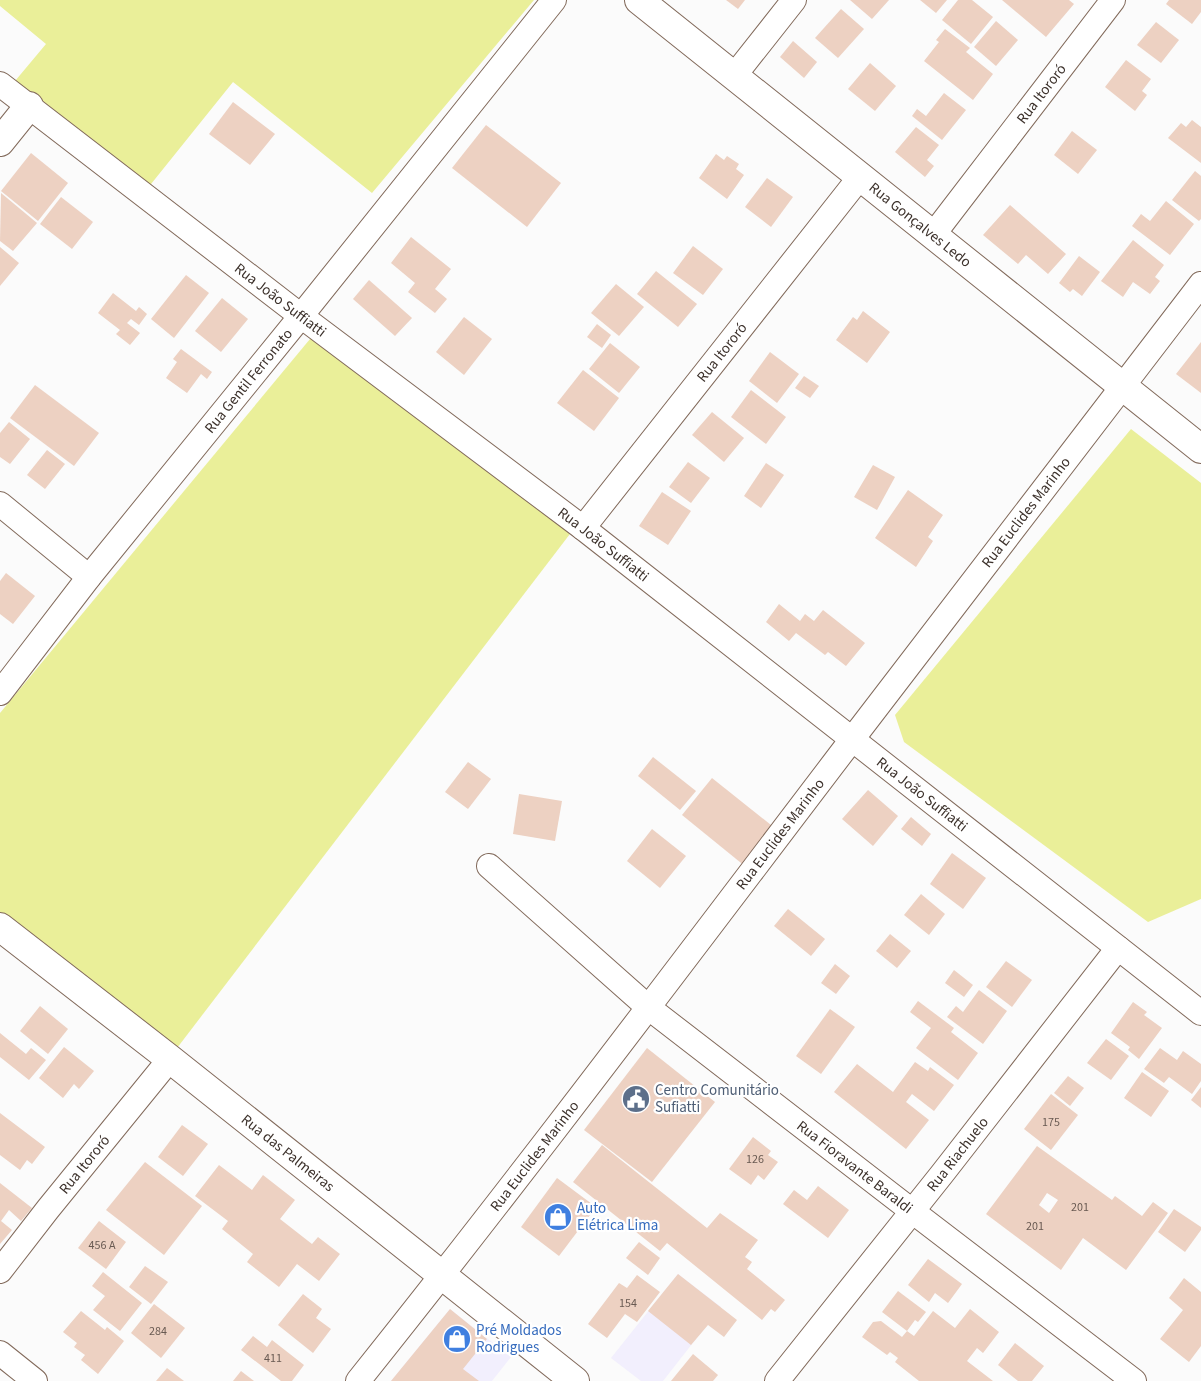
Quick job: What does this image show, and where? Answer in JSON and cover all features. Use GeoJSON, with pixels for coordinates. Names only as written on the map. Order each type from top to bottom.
{"type":"FeatureCollection","features":[{"type":"Feature","properties":{"kind":"street","name":"Rua Gentil Ferronato"},"geometry":{"type":"LineString","coordinates":[[0,693],[90,577],[554,0]]}},
{"type":"Feature","properties":{"kind":"street","name":"Rua Gonçalves Ledo"},"geometry":{"type":"LineString","coordinates":[[639,0],[1201,449]]}},
{"type":"Feature","properties":{"kind":"street"},"geometry":{"type":"LineString","coordinates":[[734,76],[794,0]]}},
{"type":"Feature","properties":{"kind":"street","name":"Rua Itororó"},"geometry":{"type":"LineString","coordinates":[[933,235],[1113,0]]}},
{"type":"Feature","properties":{"kind":"street","name":"Rua João Suffiatti"},"geometry":{"type":"LineString","coordinates":[[0,84],[301,316],[583,528],[1201,1013]]}},
{"type":"Feature","properties":{"kind":"street"},"geometry":{"type":"LineString","coordinates":[[0,142],[29,106]]}},
{"type":"Feature","properties":{"kind":"street","name":"Rua Itororó"},"geometry":{"type":"LineString","coordinates":[[583,528],[860,177]]}},
{"type":"Feature","properties":{"kind":"street","name":"Rua Euclides Marinho"},"geometry":{"type":"LineString","coordinates":[[358,1381],[443,1275],[649,1008],[852,739],[1201,284]]}},
{"type":"Feature","properties":{"kind":"street"},"geometry":{"type":"LineString","coordinates":[[0,504],[90,577]]}},
{"type":"Feature","properties":{"kind":"street","name":"Rua Fioravante Baraldi"},"geometry":{"type":"LineString","coordinates":[[489,866],[649,1008],[1134,1381]]}},
{"type":"Feature","properties":{"kind":"street","name":"Rua das Palmeiras"},"geometry":{"type":"LineString","coordinates":[[0,927],[170,1059],[575,1381]]}},
{"type":"Feature","properties":{"kind":"street","name":"Rua Riachuelo"},"geometry":{"type":"LineString","coordinates":[[777,1381],[1118,948]]}},
{"type":"Feature","properties":{"kind":"street","name":"Rua Itororó"},"geometry":{"type":"LineString","coordinates":[[0,1271],[170,1059]]}},
{"type":"Feature","properties":{"kind":"street"},"geometry":{"type":"LineString","coordinates":[[0,1353],[35,1381]]}},
{"type":"Feature","properties":{"kind":"shaded area"},"geometry":{"type":"Polygon","coordinates":[[[678,1274],[721,1307],[663,1381],[641,1381],[611,1358],[678,1274]]]}},
{"type":"Feature","properties":{"kind":"shaded area"},"geometry":{"type":"Polygon","coordinates":[[[450,1309],[511,1357],[492,1381],[391,1381],[450,1309]]]}},
{"type":"Feature","properties":{"kind":"green space"},"geometry":{"type":"Polygon","coordinates":[[[0,0],[534,0],[372,193],[233,82],[143,194],[10,87],[46,44],[0,6],[0,0]]]}},
{"type":"Feature","properties":{"kind":"green space"},"geometry":{"type":"Polygon","coordinates":[[[315,333],[573,530],[174,1052],[0,919],[0,713],[315,333]]]}},
{"type":"Feature","properties":{"kind":"green space"},"geometry":{"type":"Polygon","coordinates":[[[1131,429],[1201,483],[1201,899],[1148,922],[904,742],[895,715],[1131,429]]]}},
{"type":"Feature","properties":{"kind":"building"},"geometry":{"type":"Polygon","coordinates":[[[726,0],[745,0],[738,9],[726,0]]]}},
{"type":"Feature","properties":{"kind":"building"},"geometry":{"type":"Polygon","coordinates":[[[850,0],[889,0],[872,19],[850,0]]]}},
{"type":"Feature","properties":{"kind":"building"},"geometry":{"type":"Polygon","coordinates":[[[920,0],[947,0],[936,13],[920,0]]]}},
{"type":"Feature","properties":{"kind":"building"},"geometry":{"type":"Polygon","coordinates":[[[958,0],[972,0],[993,17],[971,44],[942,20],[958,0]]]}},
{"type":"Feature","properties":{"kind":"building"},"geometry":{"type":"Polygon","coordinates":[[[1002,0],[1069,0],[1074,4],[1046,37],[1002,0]]]}},
{"type":"Feature","properties":{"kind":"building"},"geometry":{"type":"Polygon","coordinates":[[[1169,0],[1201,0],[1201,12],[1192,24],[1166,4],[1169,0]]]}},
{"type":"Feature","properties":{"kind":"building"},"geometry":{"type":"Polygon","coordinates":[[[841,9],[864,29],[838,58],[815,38],[841,9]]]}},
{"type":"Feature","properties":{"kind":"building"},"geometry":{"type":"Polygon","coordinates":[[[996,21],[1018,40],[996,66],[974,47],[996,21]]]}},
{"type":"Feature","properties":{"kind":"building"},"geometry":{"type":"Polygon","coordinates":[[[1156,22],[1179,40],[1161,63],[1137,45],[1156,22]]]}},
{"type":"Feature","properties":{"kind":"building"},"geometry":{"type":"Polygon","coordinates":[[[945,29],[970,48],[966,52],[993,74],[973,100],[924,61],[939,42],[936,40],[945,29]]]}},
{"type":"Feature","properties":{"kind":"building"},"geometry":{"type":"Polygon","coordinates":[[[793,41],[817,62],[804,78],[780,57],[793,41]]]}},
{"type":"Feature","properties":{"kind":"building"},"geometry":{"type":"Polygon","coordinates":[[[1126,60],[1151,79],[1142,91],[1147,95],[1135,111],[1105,87],[1126,60]]]}},
{"type":"Feature","properties":{"kind":"building"},"geometry":{"type":"Polygon","coordinates":[[[870,63],[896,86],[875,111],[848,89],[870,63]]]}},
{"type":"Feature","properties":{"kind":"building"},"geometry":{"type":"Polygon","coordinates":[[[944,93],[966,110],[942,140],[912,116],[917,109],[926,116],[944,93]]]}},
{"type":"Feature","properties":{"kind":"building"},"geometry":{"type":"Polygon","coordinates":[[[233,102],[275,134],[250,165],[209,134],[233,102]]]}},
{"type":"Feature","properties":{"kind":"building"},"geometry":{"type":"Polygon","coordinates":[[[1192,120],[1201,127],[1201,163],[1168,138],[1181,123],[1186,127],[1192,120]]]}},
{"type":"Feature","properties":{"kind":"building"},"geometry":{"type":"Polygon","coordinates":[[[486,125],[561,183],[527,227],[452,168],[486,125]]]}},
{"type":"Feature","properties":{"kind":"building"},"geometry":{"type":"Polygon","coordinates":[[[916,127],[939,145],[927,160],[934,166],[925,177],[895,152],[916,127]]]}},
{"type":"Feature","properties":{"kind":"building"},"geometry":{"type":"Polygon","coordinates":[[[1072,131],[1097,150],[1078,174],[1054,155],[1072,131]]]}},
{"type":"Feature","properties":{"kind":"building"},"geometry":{"type":"Polygon","coordinates":[[[31,153],[68,183],[38,221],[1,191],[31,153]]]}},
{"type":"Feature","properties":{"kind":"building"},"geometry":{"type":"Polygon","coordinates":[[[716,154],[724,160],[727,156],[739,164],[736,169],[744,175],[727,199],[699,178],[716,154]]]}},
{"type":"Feature","properties":{"kind":"building"},"geometry":{"type":"Polygon","coordinates":[[[1195,171],[1201,176],[1201,219],[1199,221],[1172,200],[1195,171]]]}},
{"type":"Feature","properties":{"kind":"building"},"geometry":{"type":"Polygon","coordinates":[[[767,178],[793,197],[771,227],[745,207],[767,178]]]}},
{"type":"Feature","properties":{"kind":"building"},"geometry":{"type":"Polygon","coordinates":[[[1,193],[37,223],[13,251],[0,241],[1,193]]]}},
{"type":"Feature","properties":{"kind":"building"},"geometry":{"type":"Polygon","coordinates":[[[61,197],[93,222],[72,249],[40,224],[61,197]]]}},
{"type":"Feature","properties":{"kind":"building"},"geometry":{"type":"Polygon","coordinates":[[[1166,201],[1194,224],[1170,255],[1132,226],[1141,214],[1150,221],[1166,201]]]}},
{"type":"Feature","properties":{"kind":"building"},"geometry":{"type":"Polygon","coordinates":[[[1010,205],[1066,254],[1048,274],[1026,255],[1018,264],[983,235],[1010,205]]]}},
{"type":"Feature","properties":{"kind":"building"},"geometry":{"type":"Polygon","coordinates":[[[411,237],[451,269],[435,289],[447,299],[435,313],[408,292],[415,283],[391,263],[411,237]]]}},
{"type":"Feature","properties":{"kind":"building"},"geometry":{"type":"Polygon","coordinates":[[[1133,240],[1164,265],[1155,277],[1160,281],[1150,294],[1133,282],[1123,297],[1101,281],[1133,240]]]}},
{"type":"Feature","properties":{"kind":"building"},"geometry":{"type":"Polygon","coordinates":[[[693,246],[723,269],[703,295],[673,273],[693,246]]]}},
{"type":"Feature","properties":{"kind":"building"},"geometry":{"type":"Polygon","coordinates":[[[0,247],[19,263],[0,286],[0,247]]]}},
{"type":"Feature","properties":{"kind":"building"},"geometry":{"type":"Polygon","coordinates":[[[1079,256],[1100,272],[1082,296],[1073,289],[1070,292],[1059,283],[1079,256]]]}},
{"type":"Feature","properties":{"kind":"building"},"geometry":{"type":"Polygon","coordinates":[[[656,271],[697,304],[678,327],[637,294],[656,271]]]}},
{"type":"Feature","properties":{"kind":"building"},"geometry":{"type":"Polygon","coordinates":[[[186,275],[209,293],[174,338],[151,319],[186,275]]]}},
{"type":"Feature","properties":{"kind":"building"},"geometry":{"type":"Polygon","coordinates":[[[369,280],[412,318],[395,336],[353,299],[369,280]]]}},
{"type":"Feature","properties":{"kind":"building"},"geometry":{"type":"Polygon","coordinates":[[[616,284],[644,307],[619,336],[591,313],[616,284]]]}},
{"type":"Feature","properties":{"kind":"building"},"geometry":{"type":"Polygon","coordinates":[[[113,293],[136,311],[139,307],[147,314],[139,325],[131,319],[127,323],[140,333],[130,345],[116,334],[120,330],[98,313],[113,293]]]}},
{"type":"Feature","properties":{"kind":"building"},"geometry":{"type":"Polygon","coordinates":[[[222,298],[248,319],[221,352],[195,331],[222,298]]]}},
{"type":"Feature","properties":{"kind":"building"},"geometry":{"type":"Polygon","coordinates":[[[863,311],[890,332],[867,363],[836,340],[853,317],[857,320],[863,311]]]}},
{"type":"Feature","properties":{"kind":"building"},"geometry":{"type":"Polygon","coordinates":[[[464,317],[492,339],[464,375],[436,352],[464,317]]]}},
{"type":"Feature","properties":{"kind":"building"},"geometry":{"type":"Polygon","coordinates":[[[597,324],[611,335],[602,348],[587,337],[597,324]]]}},
{"type":"Feature","properties":{"kind":"building"},"geometry":{"type":"Polygon","coordinates":[[[1201,342],[1201,393],[1176,374],[1201,342]]]}},
{"type":"Feature","properties":{"kind":"building"},"geometry":{"type":"Polygon","coordinates":[[[610,343],[640,367],[619,393],[589,369],[610,343]]]}},
{"type":"Feature","properties":{"kind":"building"},"geometry":{"type":"Polygon","coordinates":[[[181,349],[212,372],[207,379],[201,374],[187,393],[166,378],[177,362],[173,359],[181,349]]]}},
{"type":"Feature","properties":{"kind":"building"},"geometry":{"type":"Polygon","coordinates":[[[770,352],[799,374],[777,403],[749,381],[770,352]]]}},
{"type":"Feature","properties":{"kind":"building"},"geometry":{"type":"Polygon","coordinates":[[[583,370],[619,398],[594,431],[557,403],[583,370]]]}},
{"type":"Feature","properties":{"kind":"building"},"geometry":{"type":"Polygon","coordinates":[[[804,376],[819,386],[810,398],[795,388],[804,376]]]}},
{"type":"Feature","properties":{"kind":"building"},"geometry":{"type":"Polygon","coordinates":[[[35,385],[99,433],[74,466],[10,418],[35,385]]]}},
{"type":"Feature","properties":{"kind":"building"},"geometry":{"type":"Polygon","coordinates":[[[751,390],[786,417],[766,444],[731,417],[751,390]]]}},
{"type":"Feature","properties":{"kind":"building"},"geometry":{"type":"Polygon","coordinates":[[[712,412],[744,438],[724,462],[692,435],[712,412]]]}},
{"type":"Feature","properties":{"kind":"building"},"geometry":{"type":"Polygon","coordinates":[[[9,422],[30,439],[10,464],[0,457],[0,433],[9,422]]]}},
{"type":"Feature","properties":{"kind":"building"},"geometry":{"type":"Polygon","coordinates":[[[47,450],[65,464],[45,489],[27,475],[47,450]]]}},
{"type":"Feature","properties":{"kind":"building"},"geometry":{"type":"Polygon","coordinates":[[[688,462],[710,478],[691,503],[669,487],[688,462]]]}},
{"type":"Feature","properties":{"kind":"building"},"geometry":{"type":"Polygon","coordinates":[[[766,463],[784,475],[761,508],[744,496],[766,463]]]}},
{"type":"Feature","properties":{"kind":"building"},"geometry":{"type":"Polygon","coordinates":[[[873,465],[895,477],[877,510],[854,497],[873,465]]]}},
{"type":"Feature","properties":{"kind":"building"},"geometry":{"type":"Polygon","coordinates":[[[908,490],[943,515],[928,537],[933,541],[916,567],[875,538],[908,490]]]}},
{"type":"Feature","properties":{"kind":"building"},"geometry":{"type":"Polygon","coordinates":[[[662,492],[691,511],[668,545],[639,526],[662,492]]]}},
{"type":"Feature","properties":{"kind":"building"},"geometry":{"type":"Polygon","coordinates":[[[6,573],[35,596],[13,624],[0,614],[0,581],[6,573]]]}},
{"type":"Feature","properties":{"kind":"building"},"geometry":{"type":"Polygon","coordinates":[[[779,604],[800,621],[805,614],[814,621],[823,610],[865,643],[846,666],[828,652],[825,655],[796,633],[789,641],[766,622],[779,604]]]}},
{"type":"Feature","properties":{"kind":"building"},"geometry":{"type":"Polygon","coordinates":[[[653,757],[696,791],[680,810],[638,776],[653,757]]]}},
{"type":"Feature","properties":{"kind":"building"},"geometry":{"type":"Polygon","coordinates":[[[468,762],[491,779],[468,809],[445,792],[468,762]]]}},
{"type":"Feature","properties":{"kind":"building"},"geometry":{"type":"Polygon","coordinates":[[[712,778],[776,829],[746,867],[682,815],[712,778]]]}},
{"type":"Feature","properties":{"kind":"building"},"geometry":{"type":"Polygon","coordinates":[[[868,790],[898,816],[873,846],[842,819],[868,790]]]}},
{"type":"Feature","properties":{"kind":"building"},"geometry":{"type":"Polygon","coordinates":[[[519,794],[562,801],[555,841],[513,834],[519,794]]]}},
{"type":"Feature","properties":{"kind":"building"},"geometry":{"type":"Polygon","coordinates":[[[911,817],[931,834],[922,846],[901,829],[911,817]]]}},
{"type":"Feature","properties":{"kind":"building"},"geometry":{"type":"Polygon","coordinates":[[[652,829],[686,856],[660,888],[627,861],[652,829]]]}},
{"type":"Feature","properties":{"kind":"building"},"geometry":{"type":"Polygon","coordinates":[[[952,853],[986,878],[963,909],[930,884],[952,853]]]}},
{"type":"Feature","properties":{"kind":"building"},"geometry":{"type":"Polygon","coordinates":[[[921,894],[945,914],[929,935],[904,915],[921,894]]]}},
{"type":"Feature","properties":{"kind":"building"},"geometry":{"type":"Polygon","coordinates":[[[788,909],[825,939],[811,956],[774,926],[788,909]]]}},
{"type":"Feature","properties":{"kind":"building"},"geometry":{"type":"Polygon","coordinates":[[[890,934],[911,951],[897,968],[876,951],[890,934]]]}},
{"type":"Feature","properties":{"kind":"building"},"geometry":{"type":"Polygon","coordinates":[[[1006,961],[1032,980],[1012,1007],[986,987],[1006,961]]]}},
{"type":"Feature","properties":{"kind":"building"},"geometry":{"type":"Polygon","coordinates":[[[835,964],[850,976],[836,994],[821,983],[835,964]]]}},
{"type":"Feature","properties":{"kind":"building"},"geometry":{"type":"Polygon","coordinates":[[[954,970],[973,985],[964,997],[945,983],[954,970]]]}},
{"type":"Feature","properties":{"kind":"building"},"geometry":{"type":"Polygon","coordinates":[[[979,990],[1007,1011],[983,1044],[947,1017],[956,1006],[963,1012],[979,990]]]}},
{"type":"Feature","properties":{"kind":"building"},"geometry":{"type":"Polygon","coordinates":[[[918,1001],[954,1028],[951,1032],[978,1053],[958,1080],[916,1048],[931,1028],[910,1012],[918,1001]]]}},
{"type":"Feature","properties":{"kind":"building"},"geometry":{"type":"Polygon","coordinates":[[[1133,1002],[1147,1012],[1144,1015],[1162,1028],[1139,1059],[1128,1050],[1130,1047],[1111,1033],[1133,1002]]]}},
{"type":"Feature","properties":{"kind":"building"},"geometry":{"type":"Polygon","coordinates":[[[40,1006],[68,1029],[48,1054],[20,1031],[40,1006]]]}},
{"type":"Feature","properties":{"kind":"building"},"geometry":{"type":"Polygon","coordinates":[[[830,1009],[855,1027],[821,1074],[796,1056],[830,1009]]]}},
{"type":"Feature","properties":{"kind":"building"},"geometry":{"type":"Polygon","coordinates":[[[0,1033],[26,1054],[31,1048],[46,1060],[29,1080],[0,1057],[0,1033]]]}},
{"type":"Feature","properties":{"kind":"building"},"geometry":{"type":"Polygon","coordinates":[[[1106,1039],[1129,1056],[1111,1080],[1087,1063],[1106,1039]]]}},
{"type":"Feature","properties":{"kind":"building"},"geometry":{"type":"Polygon","coordinates":[[[64,1047],[94,1071],[79,1089],[74,1084],[63,1098],[39,1078],[64,1047]]]}},
{"type":"Feature","properties":{"kind":"building","name":"Centro Comunitário Sufiatti"},"geometry":{"type":"Polygon","coordinates":[[[647,1048],[715,1102],[652,1182],[584,1130],[647,1048]]]}},
{"type":"Feature","properties":{"kind":"building"},"geometry":{"type":"Polygon","coordinates":[[[1160,1048],[1177,1060],[1183,1051],[1201,1064],[1201,1081],[1192,1094],[1169,1077],[1164,1083],[1144,1069],[1160,1048]]]}},
{"type":"Feature","properties":{"kind":"building"},"geometry":{"type":"Polygon","coordinates":[[[915,1062],[928,1071],[930,1067],[954,1085],[934,1111],[912,1094],[906,1102],[929,1120],[906,1149],[834,1092],[857,1064],[893,1092],[915,1062]]]}},
{"type":"Feature","properties":{"kind":"building"},"geometry":{"type":"Polygon","coordinates":[[[1142,1072],[1169,1091],[1151,1117],[1124,1098],[1142,1072]]]}},
{"type":"Feature","properties":{"kind":"building"},"geometry":{"type":"Polygon","coordinates":[[[1068,1076],[1084,1088],[1070,1106],[1054,1093],[1068,1076]]]}},
{"type":"Feature","properties":{"kind":"building"},"geometry":{"type":"Polygon","coordinates":[[[1201,1087],[1201,1108],[1191,1100],[1201,1087]]]}},
{"type":"Feature","properties":{"kind":"building"},"geometry":{"type":"Polygon","coordinates":[[[1051,1094],[1078,1115],[1051,1150],[1024,1129],[1051,1094]]]}},
{"type":"Feature","properties":{"kind":"building"},"geometry":{"type":"Polygon","coordinates":[[[0,1113],[45,1147],[32,1164],[27,1160],[20,1170],[0,1155],[0,1113]]]}},
{"type":"Feature","properties":{"kind":"building"},"geometry":{"type":"Polygon","coordinates":[[[182,1125],[208,1144],[183,1176],[158,1157],[182,1125]]]}},
{"type":"Feature","properties":{"kind":"building"},"geometry":{"type":"Polygon","coordinates":[[[753,1137],[771,1151],[768,1155],[778,1162],[764,1180],[758,1175],[751,1185],[729,1169],[753,1137]]]}},
{"type":"Feature","properties":{"kind":"building"},"geometry":{"type":"Polygon","coordinates":[[[602,1145],[707,1228],[720,1213],[758,1240],[745,1257],[752,1262],[747,1269],[785,1300],[775,1312],[771,1309],[762,1320],[667,1243],[660,1251],[573,1182],[602,1145]]]}},
{"type":"Feature","properties":{"kind":"building"},"geometry":{"type":"Polygon","coordinates":[[[1037,1146],[1112,1200],[1115,1196],[1142,1216],[1153,1202],[1168,1213],[1126,1270],[1083,1238],[1061,1270],[986,1214],[1037,1146]],[[1047,1193],[1039,1205],[1049,1213],[1058,1200],[1047,1193]]]}},
{"type":"Feature","properties":{"kind":"building"},"geometry":{"type":"Polygon","coordinates":[[[145,1162],[202,1206],[164,1255],[106,1210],[145,1162]]]}},
{"type":"Feature","properties":{"kind":"building"},"geometry":{"type":"Polygon","coordinates":[[[219,1165],[252,1190],[263,1175],[295,1200],[280,1219],[312,1244],[318,1237],[340,1254],[319,1281],[297,1264],[279,1287],[247,1262],[253,1254],[222,1229],[228,1221],[195,1196],[219,1165]]]}},
{"type":"Feature","properties":{"kind":"building","name":"Auto Elétrica Lima"},"geometry":{"type":"Polygon","coordinates":[[[557,1178],[596,1207],[559,1256],[521,1227],[557,1178]]]}},
{"type":"Feature","properties":{"kind":"building"},"geometry":{"type":"Polygon","coordinates":[[[0,1183],[32,1208],[21,1221],[9,1210],[1,1221],[12,1230],[0,1244],[0,1183]]]}},
{"type":"Feature","properties":{"kind":"building"},"geometry":{"type":"Polygon","coordinates":[[[818,1186],[849,1210],[828,1238],[783,1204],[794,1190],[807,1200],[818,1186]]]}},
{"type":"Feature","properties":{"kind":"building"},"geometry":{"type":"Polygon","coordinates":[[[1174,1209],[1201,1227],[1201,1230],[1185,1252],[1158,1232],[1174,1209]]]}},
{"type":"Feature","properties":{"kind":"building"},"geometry":{"type":"Polygon","coordinates":[[[99,1221],[126,1242],[106,1269],[78,1248],[99,1221]]]}},
{"type":"Feature","properties":{"kind":"building"},"geometry":{"type":"Polygon","coordinates":[[[639,1242],[660,1258],[648,1275],[626,1258],[639,1242]]]}},
{"type":"Feature","properties":{"kind":"building"},"geometry":{"type":"Polygon","coordinates":[[[928,1259],[962,1284],[948,1303],[935,1293],[929,1302],[908,1285],[928,1259]]]}},
{"type":"Feature","properties":{"kind":"building"},"geometry":{"type":"Polygon","coordinates":[[[145,1266],[168,1282],[151,1304],[129,1287],[145,1266]]]}},
{"type":"Feature","properties":{"kind":"building"},"geometry":{"type":"Polygon","coordinates":[[[103,1272],[142,1303],[120,1331],[93,1310],[105,1296],[92,1286],[103,1272]]]}},
{"type":"Feature","properties":{"kind":"building"},"geometry":{"type":"Polygon","coordinates":[[[678,1274],[737,1320],[724,1337],[708,1325],[691,1345],[648,1311],[678,1274]]]}},
{"type":"Feature","properties":{"kind":"building"},"geometry":{"type":"Polygon","coordinates":[[[637,1275],[660,1292],[637,1322],[625,1314],[607,1338],[588,1324],[619,1283],[627,1288],[637,1275]]]}},
{"type":"Feature","properties":{"kind":"building"},"geometry":{"type":"Polygon","coordinates":[[[1184,1278],[1201,1292],[1201,1346],[1189,1362],[1160,1339],[1183,1310],[1169,1298],[1184,1278]]]}},
{"type":"Feature","properties":{"kind":"building"},"geometry":{"type":"Polygon","coordinates":[[[898,1291],[926,1312],[918,1322],[915,1320],[907,1331],[882,1312],[898,1291]]]}},
{"type":"Feature","properties":{"kind":"building"},"geometry":{"type":"Polygon","coordinates":[[[303,1294],[322,1309],[316,1318],[331,1329],[313,1353],[278,1325],[303,1294]]]}},
{"type":"Feature","properties":{"kind":"building"},"geometry":{"type":"Polygon","coordinates":[[[154,1304],[185,1328],[161,1358],[131,1333],[154,1304]]]}},
{"type":"Feature","properties":{"kind":"building"},"geometry":{"type":"Polygon","coordinates":[[[450,1309],[487,1339],[463,1369],[479,1381],[391,1381],[450,1309]]]}},
{"type":"Feature","properties":{"kind":"building"},"geometry":{"type":"Polygon","coordinates":[[[970,1309],[999,1332],[983,1353],[977,1348],[967,1361],[993,1381],[919,1381],[895,1362],[898,1358],[890,1352],[887,1355],[862,1337],[873,1322],[881,1321],[902,1337],[907,1331],[914,1336],[933,1311],[955,1328],[970,1309]]]}},
{"type":"Feature","properties":{"kind":"building"},"geometry":{"type":"Polygon","coordinates":[[[81,1311],[105,1330],[107,1327],[124,1341],[98,1374],[81,1360],[85,1355],[74,1347],[77,1343],[63,1332],[81,1311]]]}},
{"type":"Feature","properties":{"kind":"building"},"geometry":{"type":"Polygon","coordinates":[[[253,1336],[267,1347],[272,1340],[304,1365],[292,1381],[281,1381],[241,1350],[253,1336]]]}},
{"type":"Feature","properties":{"kind":"building"},"geometry":{"type":"Polygon","coordinates":[[[1015,1343],[1044,1366],[1032,1381],[1018,1381],[998,1365],[1015,1343]]]}},
{"type":"Feature","properties":{"kind":"building"},"geometry":{"type":"Polygon","coordinates":[[[693,1354],[718,1375],[713,1381],[671,1381],[693,1354]]]}},
{"type":"Feature","properties":{"kind":"building"},"geometry":{"type":"Polygon","coordinates":[[[167,1368],[184,1381],[156,1381],[167,1368]]]}},
{"type":"Feature","properties":{"kind":"building"},"geometry":{"type":"Polygon","coordinates":[[[241,1371],[254,1381],[233,1381],[241,1371]]]}},
{"type":"Feature","properties":{"kind":"place","name":"Centro Comunitário Sufiatti"},"geometry":{"type":"Point","coordinates":[636,1099]}},
{"type":"Feature","properties":{"kind":"place","name":"Auto Elétrica Lima"},"geometry":{"type":"Point","coordinates":[558,1217]}},
{"type":"Feature","properties":{"kind":"place","name":"Pré Moldados Rodrigues"},"geometry":{"type":"Point","coordinates":[457,1339]}}]}
